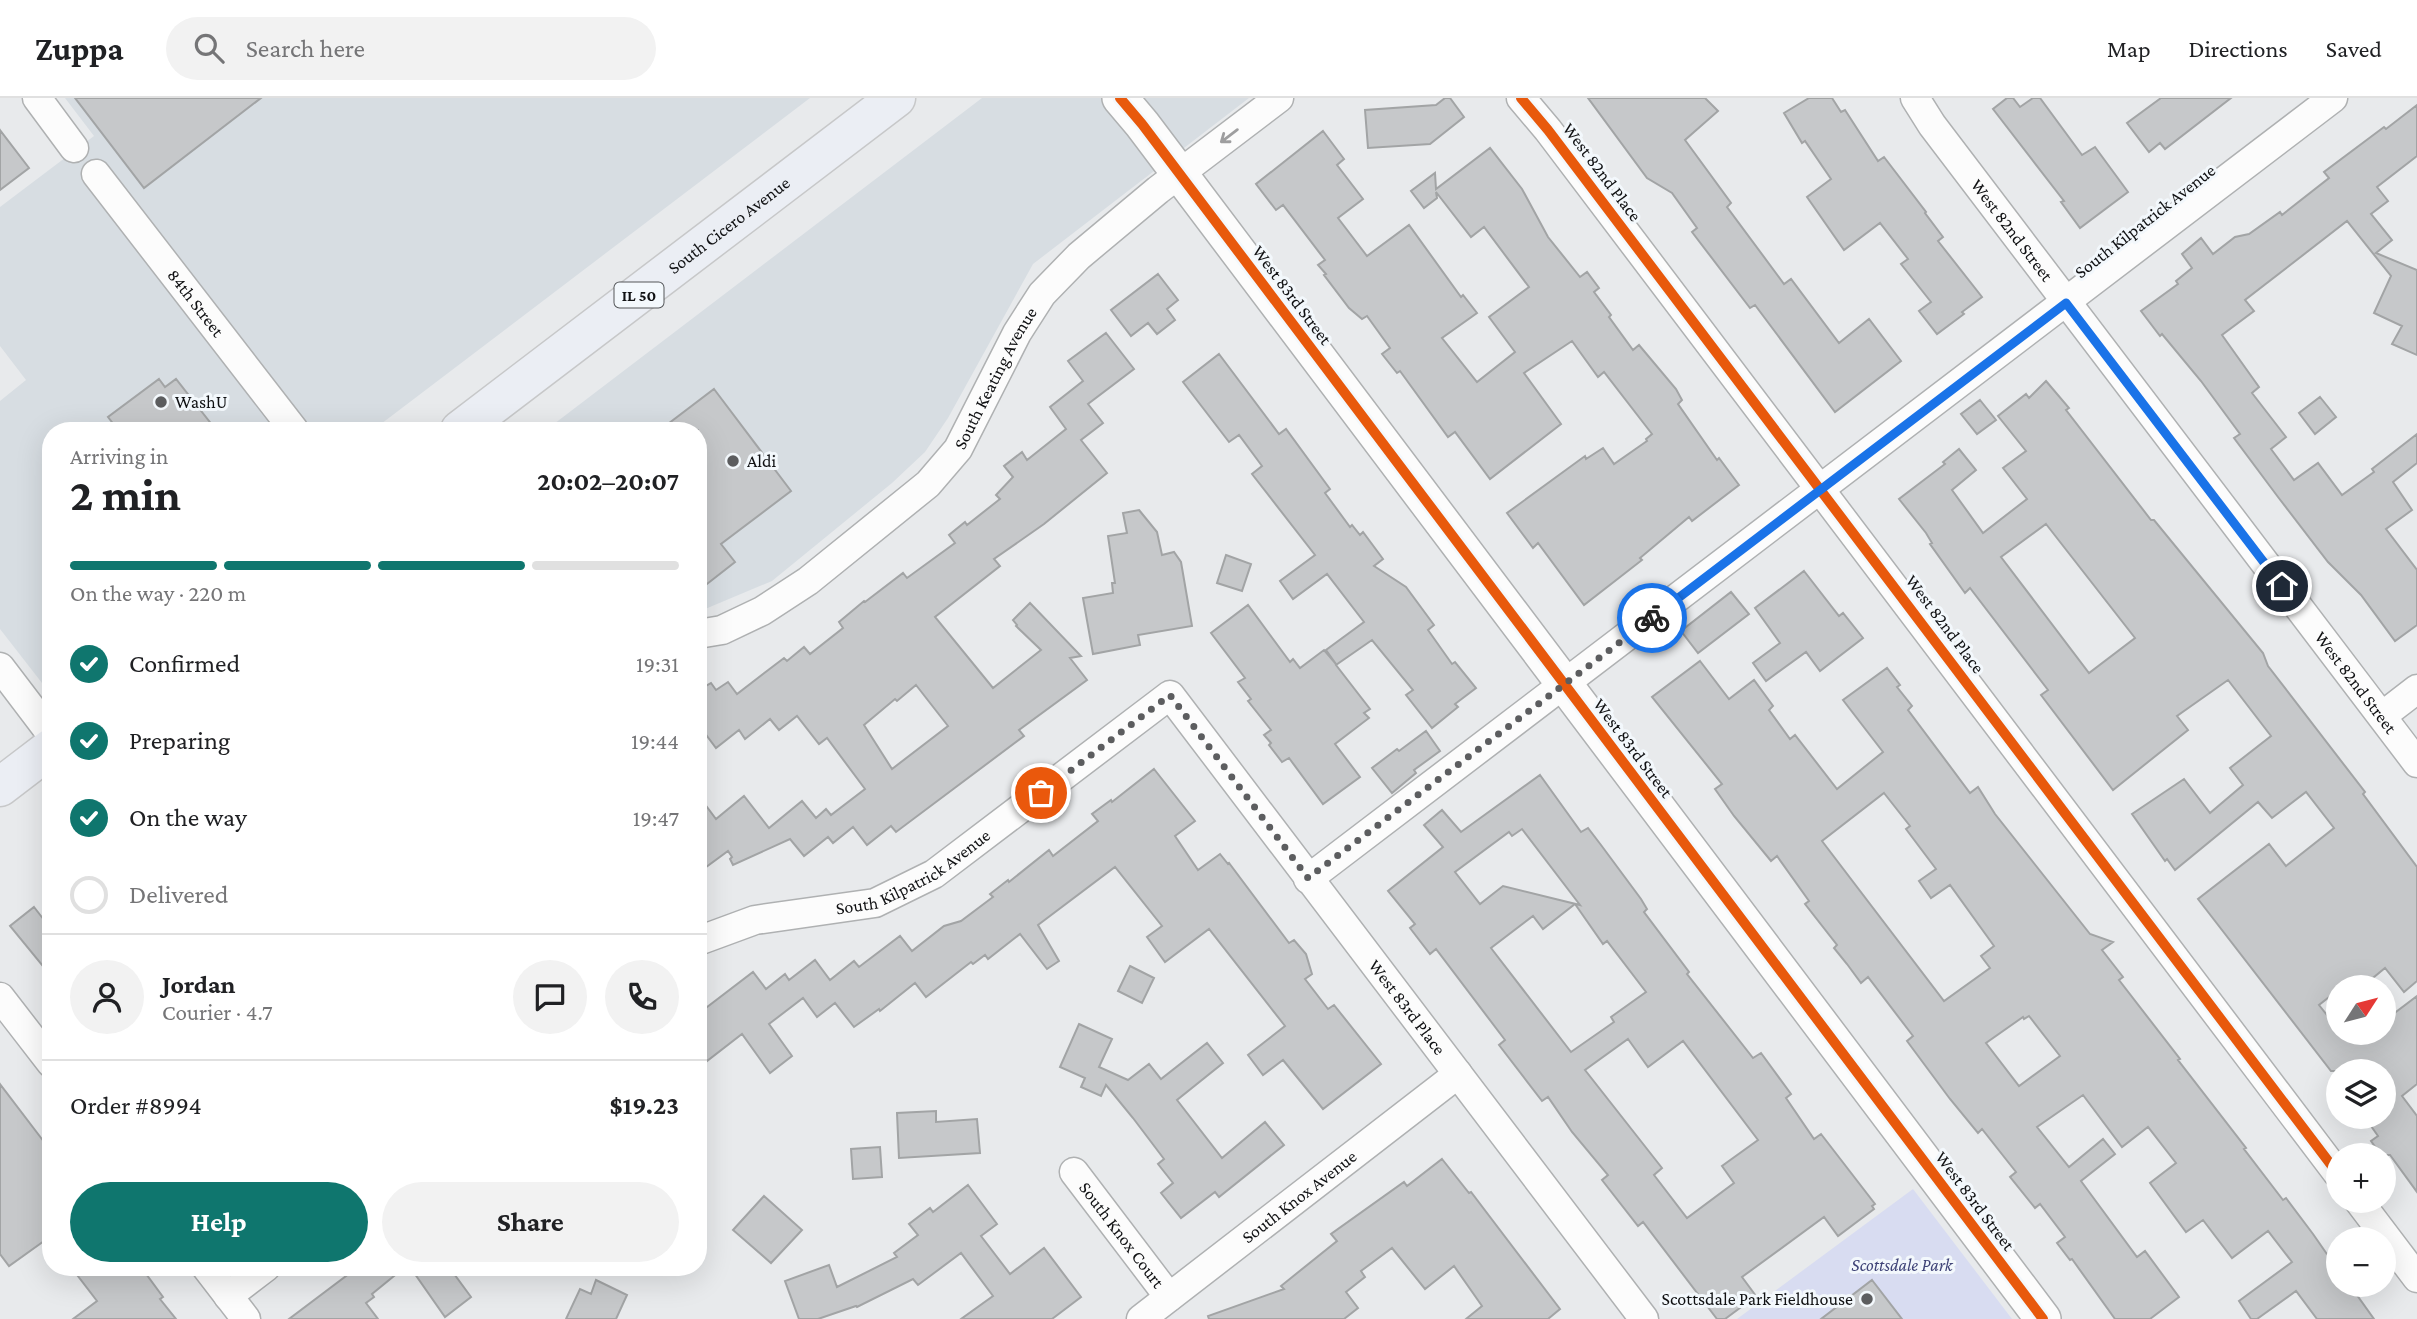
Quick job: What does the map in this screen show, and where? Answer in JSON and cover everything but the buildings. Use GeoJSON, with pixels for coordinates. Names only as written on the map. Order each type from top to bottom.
{"type":"FeatureCollection","features":[{"type":"Feature","properties":{"kind":"main road","name":"South Cicero Avenue"},"geometry":{"type":"LineString","coordinates":[[471,422],[896,98]]}},
{"type":"Feature","properties":{"kind":"main road"},"geometry":{"type":"LineString","coordinates":[[0,787],[42,755]]}},
{"type":"Feature","properties":{"kind":"street"},"geometry":{"type":"LineString","coordinates":[[37,98],[74,148]]}},
{"type":"Feature","properties":{"kind":"street","name":"West 83rd Street"},"geometry":{"type":"LineString","coordinates":[[1121,98],[2043,1319]]}},
{"type":"Feature","properties":{"kind":"street","name":"South Keating Avenue"},"geometry":{"type":"LineString","coordinates":[[707,632],[722,630],[774,604],[818,573],[928,484],[958,449],[1017,333],[1042,293],[1079,256],[1179,174],[1279,98]]}},
{"type":"Feature","properties":{"kind":"street","name":"West 82nd Place"},"geometry":{"type":"LineString","coordinates":[[1521,98],[1820,488],[2326,1158]]}},
{"type":"Feature","properties":{"kind":"street","name":"West 82nd Street"},"geometry":{"type":"LineString","coordinates":[[1914,98],[1931,125],[2417,763]]}},
{"type":"Feature","properties":{"kind":"street","name":"South Kilpatrick Avenue"},"geometry":{"type":"LineString","coordinates":[[1308,878],[2333,98]]}},
{"type":"Feature","properties":{"kind":"street","name":"84th Street"},"geometry":{"type":"LineString","coordinates":[[96,174],[288,422]]}},
{"type":"Feature","properties":{"kind":"street"},"geometry":{"type":"LineString","coordinates":[[0,667],[42,722]]}},
{"type":"Feature","properties":{"kind":"street"},"geometry":{"type":"LineString","coordinates":[[2382,716],[2417,689]]}},
{"type":"Feature","properties":{"kind":"street","name":"South Kilpatrick Avenue"},"geometry":{"type":"LineString","coordinates":[[707,938],[755,919],[875,903],[934,874],[1170,695]]}},
{"type":"Feature","properties":{"kind":"street","name":"West 83rd Place"},"geometry":{"type":"LineString","coordinates":[[1170,695],[1644,1319]]}},
{"type":"Feature","properties":{"kind":"street"},"geometry":{"type":"LineString","coordinates":[[0,997],[42,1045]]}},
{"type":"Feature","properties":{"kind":"street","name":"South Knox Avenue"},"geometry":{"type":"LineString","coordinates":[[1141,1319],[1458,1074]]}},
{"type":"Feature","properties":{"kind":"street","name":"South Knox Court"},"geometry":{"type":"LineString","coordinates":[[1074,1172],[1169,1297]]}},
{"type":"Feature","properties":{"kind":"street"},"geometry":{"type":"LineString","coordinates":[[2368,1213],[2417,1278]]}},
{"type":"Feature","properties":{"kind":"street"},"geometry":{"type":"LineString","coordinates":[[213,1276],[246,1319]]}},
{"type":"Feature","properties":{"kind":"street"},"geometry":{"type":"LineString","coordinates":[[228,1296],[254,1276]]}},
{"type":"Feature","properties":{"kind":"shaded area"},"geometry":{"type":"Polygon","coordinates":[[[65,98],[810,98],[384,422],[42,422],[42,683],[0,629],[0,401],[26,380],[0,346],[0,207],[94,136],[65,98]]]}},
{"type":"Feature","properties":{"kind":"shaded area"},"geometry":{"type":"Polygon","coordinates":[[[982,98],[1249,98],[1033,264],[948,418],[925,452],[892,483],[772,581],[707,608],[707,422],[557,422],[982,98]]]}},
{"type":"Feature","properties":{"kind":"green space","name":"Scottsdale Park"},"geometry":{"type":"Polygon","coordinates":[[[1913,1189],[2012,1319],[1737,1319],[1913,1189]]]}},
{"type":"Feature","properties":{"kind":"cycle path"},"geometry":{"type":"LineString","coordinates":[[1120,98],[2043,1319]]}},
{"type":"Feature","properties":{"kind":"cycle path"},"geometry":{"type":"LineString","coordinates":[[1521,98],[1548,130],[2326,1158]]}},
{"type":"Feature","properties":{"kind":"way so far"},"geometry":{"type":"LineString","coordinates":[[1041,793],[1170,695],[1308,878],[1652,618]]}},
{"type":"Feature","properties":{"kind":"place","name":"WashU"},"geometry":{"type":"Point","coordinates":[161,402]}},
{"type":"Feature","properties":{"kind":"place","name":"Aldi"},"geometry":{"type":"Point","coordinates":[733,461]}},
{"type":"Feature","properties":{"kind":"place","name":"Scottsdale Park Fieldhouse"},"geometry":{"type":"Point","coordinates":[1867,1299]}},
{"type":"Feature","properties":{"kind":"route"},"geometry":{"type":"LineString","coordinates":[[1652,618],[2066,303],[2282,586]]}}]}
